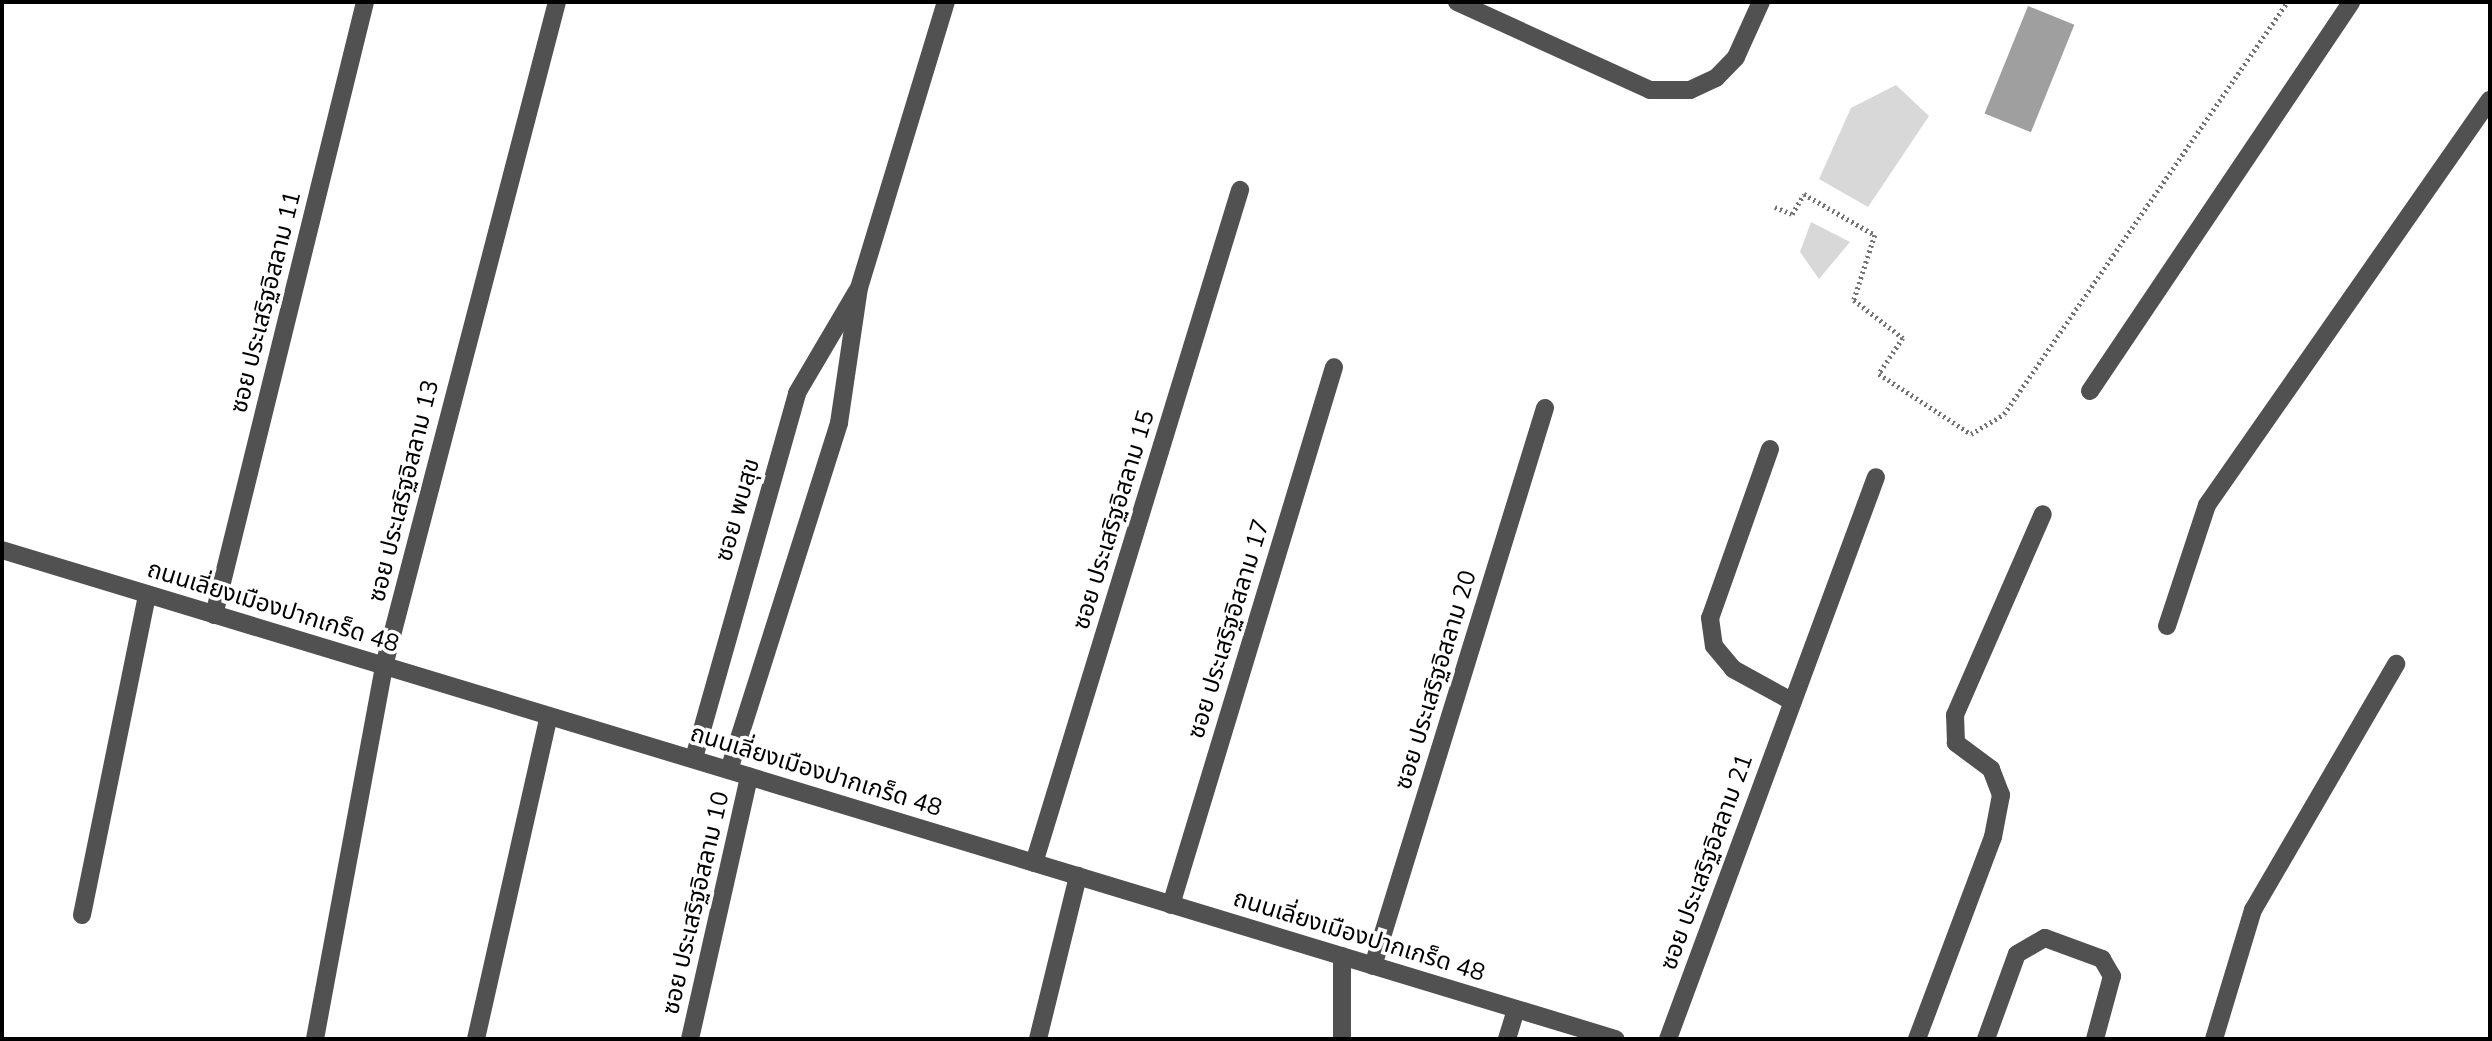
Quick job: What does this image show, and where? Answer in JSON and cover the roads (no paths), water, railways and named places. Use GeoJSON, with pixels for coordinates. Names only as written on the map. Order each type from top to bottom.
{"type":"FeatureCollection","features":[{"type":"Feature","properties":{"kind":"street","name":"ซอย ประเสริฐอิสลาม 11"},"geometry":{"type":"LineString","coordinates":[[214,615],[365,2]]}},
{"type":"Feature","properties":{"kind":"street","name":"ซอย ประเสริฐอิสลาม 13"},"geometry":{"type":"LineString","coordinates":[[315,1039],[384,666],[557,2]]}},
{"type":"Feature","properties":{"kind":"street","name":"ซอย พบสุข"},"geometry":{"type":"LineString","coordinates":[[729,770],[839,423],[859,288],[946,2]]}},
{"type":"Feature","properties":{"kind":"street"},"geometry":{"type":"LineString","coordinates":[[1457,2],[1650,90],[1690,90],[1716,78],[1736,57],[1760,2]]}},
{"type":"Feature","properties":{"kind":"street"},"geometry":{"type":"LineString","coordinates":[[2091,391],[2351,2]]}},
{"type":"Feature","properties":{"kind":"street"},"geometry":{"type":"LineString","coordinates":[[2167,626],[2207,505],[2490,100]]}},
{"type":"Feature","properties":{"kind":"street","name":"ซอย ประเสริฐอิสลาม 15"},"geometry":{"type":"LineString","coordinates":[[1034,863],[1240,190]]}},
{"type":"Feature","properties":{"kind":"street","name":"ซอย พบสุข"},"geometry":{"type":"LineString","coordinates":[[694,758],[797,393],[859,288]]}},
{"type":"Feature","properties":{"kind":"street","name":"ซอย ประเสริฐอิสลาม 17"},"geometry":{"type":"LineString","coordinates":[[1171,905],[1334,367]]}},
{"type":"Feature","properties":{"kind":"street","name":"ซอย ประเสริฐอิสลาม 20"},"geometry":{"type":"LineString","coordinates":[[1373,966],[1545,408]]}},
{"type":"Feature","properties":{"kind":"street"},"geometry":{"type":"LineString","coordinates":[[1770,449],[1710,618],[1714,646],[1733,669],[1793,702]]}},
{"type":"Feature","properties":{"kind":"street","name":"ซอย ประเสริฐอิสลาม 21"},"geometry":{"type":"LineString","coordinates":[[1668,1039],[1876,477]]}},
{"type":"Feature","properties":{"kind":"street"},"geometry":{"type":"LineString","coordinates":[[1917,1039],[1993,836],[2001,795],[1991,769],[1956,743],[1955,715],[2043,514]]}},
{"type":"Feature","properties":{"kind":"street","name":"ถนนเลี่ยงเมืองปากเกร็ด 48"},"geometry":{"type":"LineString","coordinates":[[2,551],[694,758],[749,777],[1616,1039]]}},
{"type":"Feature","properties":{"kind":"street"},"geometry":{"type":"LineString","coordinates":[[82,915],[147,595]]}},
{"type":"Feature","properties":{"kind":"street"},"geometry":{"type":"LineString","coordinates":[[2214,1039],[2253,910],[2396,664]]}},
{"type":"Feature","properties":{"kind":"street"},"geometry":{"type":"LineString","coordinates":[[476,1039],[549,716]]}},
{"type":"Feature","properties":{"kind":"street","name":"ซอย ประเสริฐอิสลาม 10"},"geometry":{"type":"LineString","coordinates":[[690,1039],[749,777]]}},
{"type":"Feature","properties":{"kind":"street"},"geometry":{"type":"LineString","coordinates":[[1038,1039],[1078,876]]}},
{"type":"Feature","properties":{"kind":"street"},"geometry":{"type":"LineString","coordinates":[[1986,1039],[2017,954],[2045,938],[2102,959],[2112,976],[2095,1039]]}},
{"type":"Feature","properties":{"kind":"street"},"geometry":{"type":"LineString","coordinates":[[1342,956],[1342,1039]]}},
{"type":"Feature","properties":{"kind":"street"},"geometry":{"type":"LineString","coordinates":[[1507,1039],[1516,1009]]}}]}
